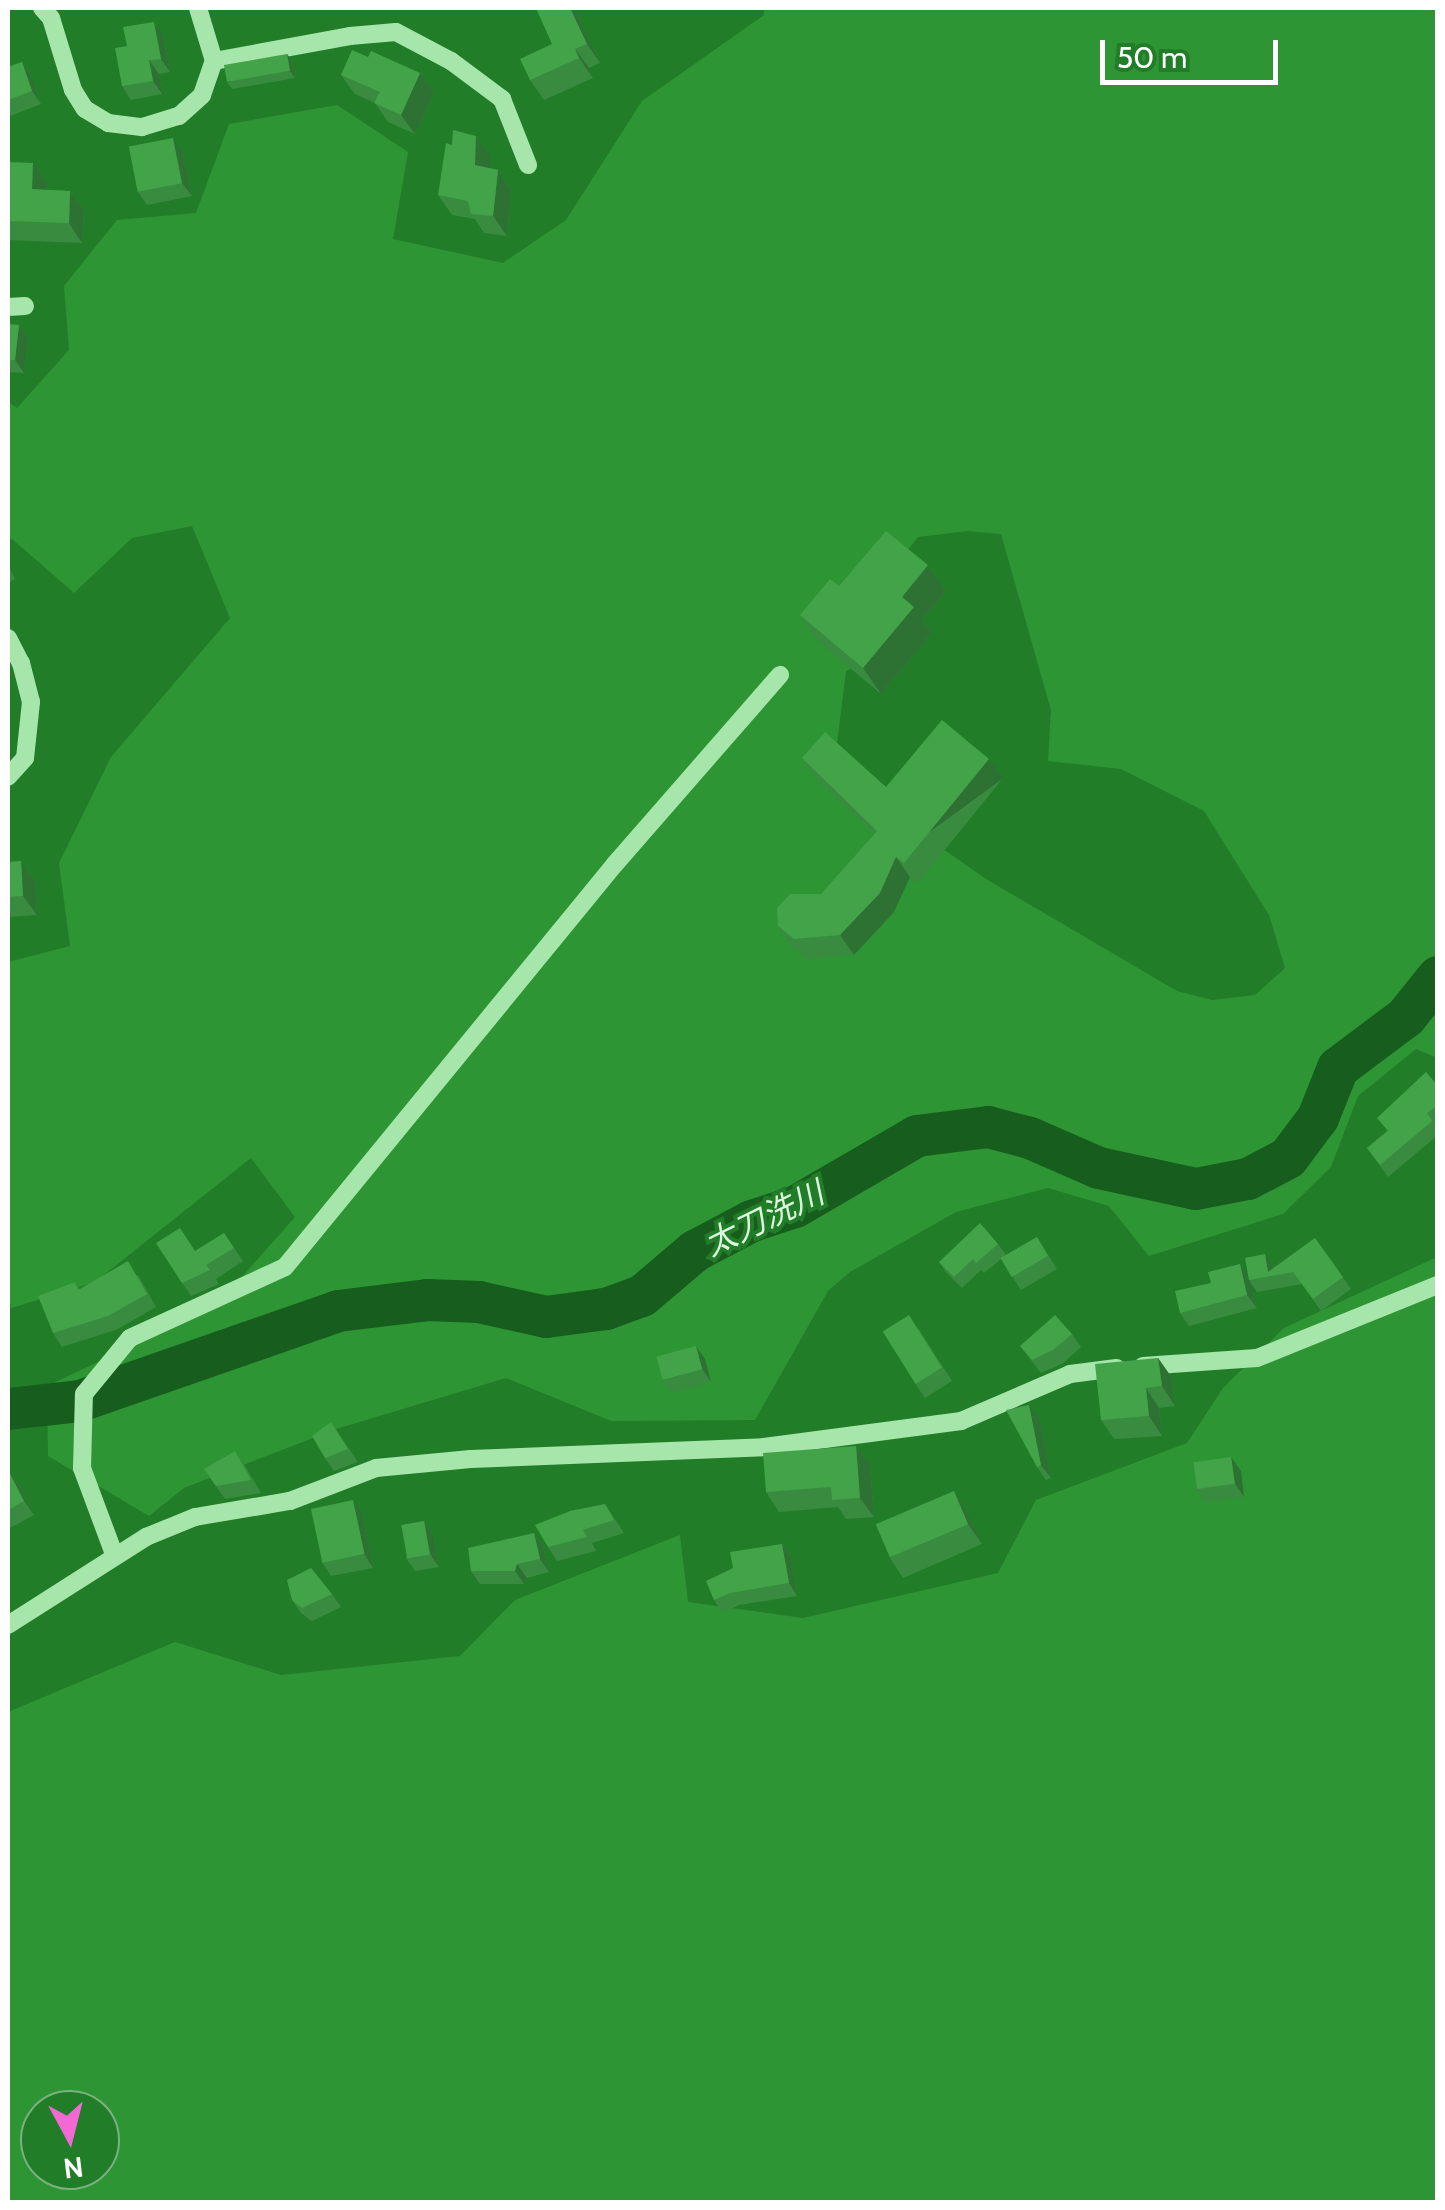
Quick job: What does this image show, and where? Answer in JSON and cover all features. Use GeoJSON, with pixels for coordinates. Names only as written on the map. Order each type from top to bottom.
{"type":"FeatureCollection","features":[{"type":"Feature","properties":{"kind":"street"},"geometry":{"type":"LineString","coordinates":[[42,8],[51,18],[73,90],[85,109],[108,123],[142,127],[180,116],[202,95],[214,62],[198,8]]}},
{"type":"Feature","properties":{"kind":"street"},"geometry":{"type":"LineString","coordinates":[[214,62],[350,36],[396,32],[451,61],[502,99],[528,165]]}},
{"type":"Feature","properties":{"kind":"street"},"geometry":{"type":"LineString","coordinates":[[8,638],[21,663],[31,702],[24,758],[8,777]]}},
{"type":"Feature","properties":{"kind":"street"},"geometry":{"type":"LineString","coordinates":[[114,1554],[82,1468],[84,1394],[130,1338],[285,1267],[615,864],[780,675]]}},
{"type":"Feature","properties":{"kind":"street"},"geometry":{"type":"LineString","coordinates":[[8,1625],[114,1554],[195,1517],[290,1501],[376,1468],[471,1458],[764,1447],[961,1421],[1070,1374],[1257,1358],[1438,1285]]}},
{"type":"Feature","properties":{"kind":"green space"},"geometry":{"type":"Polygon","coordinates":[[[764,8],[1437,8],[1437,1058],[1416,1049],[1358,1096],[1331,1167],[1283,1214],[1149,1256],[1109,1206],[1048,1188],[956,1212],[850,1272],[828,1291],[755,1420],[611,1421],[506,1378],[336,1429],[184,1488],[149,1516],[48,1456],[47,1386],[176,1325],[241,1278],[295,1217],[251,1158],[95,1282],[8,1309],[8,962],[70,946],[59,863],[111,757],[230,618],[192,526],[132,538],[74,593],[12,539],[8,540],[8,402],[17,408],[69,350],[64,286],[117,220],[196,213],[229,124],[337,105],[408,152],[393,239],[503,263],[566,220],[642,101],[764,15],[764,8]],[[967,531],[918,537],[880,586],[887,654],[846,671],[832,784],[922,834],[986,879],[1177,991],[1212,1000],[1255,995],[1285,968],[1269,915],[1204,811],[1121,769],[1048,761],[1051,710],[1001,534],[967,531]]]}},
{"type":"Feature","properties":{"kind":"green space"},"geometry":{"type":"Polygon","coordinates":[[[1437,1257],[1437,2202],[8,2202],[8,1712],[175,1642],[281,1675],[460,1656],[515,1600],[680,1535],[688,1602],[803,1618],[998,1573],[1036,1500],[1187,1443],[1223,1388],[1284,1328],[1437,1257]]]}},
{"type":"Feature","properties":{"kind":"building"},"geometry":{"type":"Polygon","coordinates":[[[536,8],[570,8],[587,44],[575,49],[579,58],[530,80],[520,59],[552,44],[536,8]]]}},
{"type":"Feature","properties":{"kind":"building"},"geometry":{"type":"Polygon","coordinates":[[[154,22],[161,59],[149,60],[153,81],[122,86],[115,48],[127,46],[123,27],[154,22]]]}},
{"type":"Feature","properties":{"kind":"building"},"geometry":{"type":"Polygon","coordinates":[[[352,50],[368,57],[371,51],[420,73],[401,115],[374,103],[380,92],[341,75],[352,50]]]}},
{"type":"Feature","properties":{"kind":"building"},"geometry":{"type":"Polygon","coordinates":[[[287,54],[290,71],[227,82],[224,65],[287,54]]]}},
{"type":"Feature","properties":{"kind":"building"},"geometry":{"type":"Polygon","coordinates":[[[22,62],[32,91],[8,100],[8,67],[22,62]]]}},
{"type":"Feature","properties":{"kind":"building"},"geometry":{"type":"Polygon","coordinates":[[[453,130],[476,136],[475,165],[498,170],[493,216],[471,214],[468,201],[438,195],[446,143],[452,145],[453,130]]]}},
{"type":"Feature","properties":{"kind":"building"},"geometry":{"type":"Polygon","coordinates":[[[173,138],[182,183],[138,192],[129,147],[173,138]]]}},
{"type":"Feature","properties":{"kind":"building"},"geometry":{"type":"Polygon","coordinates":[[[8,162],[33,163],[32,189],[70,191],[69,223],[8,221],[8,162]]]}},
{"type":"Feature","properties":{"kind":"building"},"geometry":{"type":"Polygon","coordinates":[[[8,324],[19,325],[15,360],[8,360],[8,324]]]}},
{"type":"Feature","properties":{"kind":"building"},"geometry":{"type":"Polygon","coordinates":[[[886,531],[928,565],[902,597],[914,607],[863,668],[800,615],[830,579],[839,586],[886,531]]]}},
{"type":"Feature","properties":{"kind":"building"},"geometry":{"type":"Polygon","coordinates":[[[942,720],[989,759],[904,863],[896,857],[880,893],[840,935],[794,939],[778,926],[777,908],[790,894],[821,894],[877,831],[802,758],[825,732],[886,787],[942,720]]]}},
{"type":"Feature","properties":{"kind":"building"},"geometry":{"type":"Polygon","coordinates":[[[21,861],[23,896],[8,897],[8,862],[21,861]]]}},
{"type":"Feature","properties":{"kind":"building"},"geometry":{"type":"Polygon","coordinates":[[[1426,1072],[1438,1086],[1438,1105],[1427,1113],[1432,1121],[1380,1165],[1367,1148],[1388,1131],[1377,1118],[1426,1072]]]}},
{"type":"Feature","properties":{"kind":"building"},"geometry":{"type":"Polygon","coordinates":[[[980,1223],[998,1244],[954,1277],[939,1262],[980,1223]]]}},
{"type":"Feature","properties":{"kind":"building"},"geometry":{"type":"Polygon","coordinates":[[[180,1228],[195,1251],[224,1233],[234,1248],[206,1265],[210,1270],[182,1283],[156,1243],[180,1228]]]}},
{"type":"Feature","properties":{"kind":"building"},"geometry":{"type":"Polygon","coordinates":[[[1037,1237],[1048,1256],[1012,1277],[1001,1258],[1037,1237]]]}},
{"type":"Feature","properties":{"kind":"building"},"geometry":{"type":"Polygon","coordinates":[[[1315,1238],[1343,1277],[1313,1299],[1293,1272],[1249,1280],[1245,1258],[1265,1254],[1268,1272],[1315,1238]]]}},
{"type":"Feature","properties":{"kind":"building"},"geometry":{"type":"Polygon","coordinates":[[[128,1261],[147,1294],[108,1316],[53,1333],[38,1296],[75,1282],[78,1290],[128,1261]]]}},
{"type":"Feature","properties":{"kind":"building"},"geometry":{"type":"Polygon","coordinates":[[[1240,1264],[1247,1295],[1180,1313],[1175,1291],[1211,1283],[1208,1272],[1240,1264]]]}},
{"type":"Feature","properties":{"kind":"building"},"geometry":{"type":"Polygon","coordinates":[[[909,1315],[942,1368],[916,1384],[883,1331],[909,1315]]]}},
{"type":"Feature","properties":{"kind":"building"},"geometry":{"type":"Polygon","coordinates":[[[1055,1315],[1072,1334],[1053,1350],[1032,1360],[1020,1346],[1055,1315]]]}},
{"type":"Feature","properties":{"kind":"building"},"geometry":{"type":"Polygon","coordinates":[[[696,1346],[702,1369],[663,1380],[656,1357],[696,1346]]]}},
{"type":"Feature","properties":{"kind":"building"},"geometry":{"type":"Polygon","coordinates":[[[1158,1358],[1162,1386],[1146,1388],[1149,1416],[1101,1420],[1095,1364],[1158,1358]]]}},
{"type":"Feature","properties":{"kind":"building"},"geometry":{"type":"Polygon","coordinates":[[[1029,1405],[1041,1465],[1037,1467],[1006,1410],[1029,1405]]]}},
{"type":"Feature","properties":{"kind":"building"},"geometry":{"type":"Polygon","coordinates":[[[331,1422],[348,1449],[325,1458],[312,1436],[331,1422]]]}},
{"type":"Feature","properties":{"kind":"building"},"geometry":{"type":"Polygon","coordinates":[[[856,1446],[860,1498],[832,1500],[831,1487],[766,1492],[763,1453],[856,1446]]]}},
{"type":"Feature","properties":{"kind":"building"},"geometry":{"type":"Polygon","coordinates":[[[235,1451],[251,1480],[216,1486],[204,1469],[235,1451]]]}},
{"type":"Feature","properties":{"kind":"building"},"geometry":{"type":"Polygon","coordinates":[[[1231,1457],[1235,1484],[1197,1489],[1193,1462],[1231,1457]]]}},
{"type":"Feature","properties":{"kind":"building"},"geometry":{"type":"Polygon","coordinates":[[[8,1475],[24,1501],[8,1510],[8,1475]]]}},
{"type":"Feature","properties":{"kind":"building"},"geometry":{"type":"Polygon","coordinates":[[[954,1491],[968,1524],[890,1557],[876,1524],[954,1491]]]}},
{"type":"Feature","properties":{"kind":"building"},"geometry":{"type":"Polygon","coordinates":[[[353,1500],[364,1554],[322,1563],[311,1509],[353,1500]]]}},
{"type":"Feature","properties":{"kind":"building"},"geometry":{"type":"Polygon","coordinates":[[[605,1504],[614,1520],[583,1530],[587,1537],[548,1547],[535,1525],[570,1511],[605,1504]]]}},
{"type":"Feature","properties":{"kind":"building"},"geometry":{"type":"Polygon","coordinates":[[[424,1521],[430,1554],[407,1558],[401,1525],[424,1521]]]}},
{"type":"Feature","properties":{"kind":"building"},"geometry":{"type":"Polygon","coordinates":[[[534,1533],[540,1559],[517,1564],[515,1571],[471,1571],[468,1548],[534,1533]]]}},
{"type":"Feature","properties":{"kind":"building"},"geometry":{"type":"Polygon","coordinates":[[[782,1544],[789,1583],[730,1593],[714,1600],[706,1581],[733,1568],[730,1552],[782,1544]]]}},
{"type":"Feature","properties":{"kind":"building"},"geometry":{"type":"Polygon","coordinates":[[[311,1568],[332,1594],[302,1608],[292,1600],[287,1580],[311,1568]]]}},
{"type":"Feature","properties":{"kind":"waterway","name":"太刀洗川"},"geometry":{"type":"LineString","coordinates":[[8,1409],[80,1401],[338,1311],[427,1300],[479,1302],[546,1317],[606,1309],[642,1296],[695,1251],[752,1221],[795,1207],[917,1136],[988,1127],[1030,1138],[1099,1168],[1196,1189],[1248,1179],[1288,1158],[1318,1118],[1338,1068],[1406,1017],[1438,977]]}}]}
